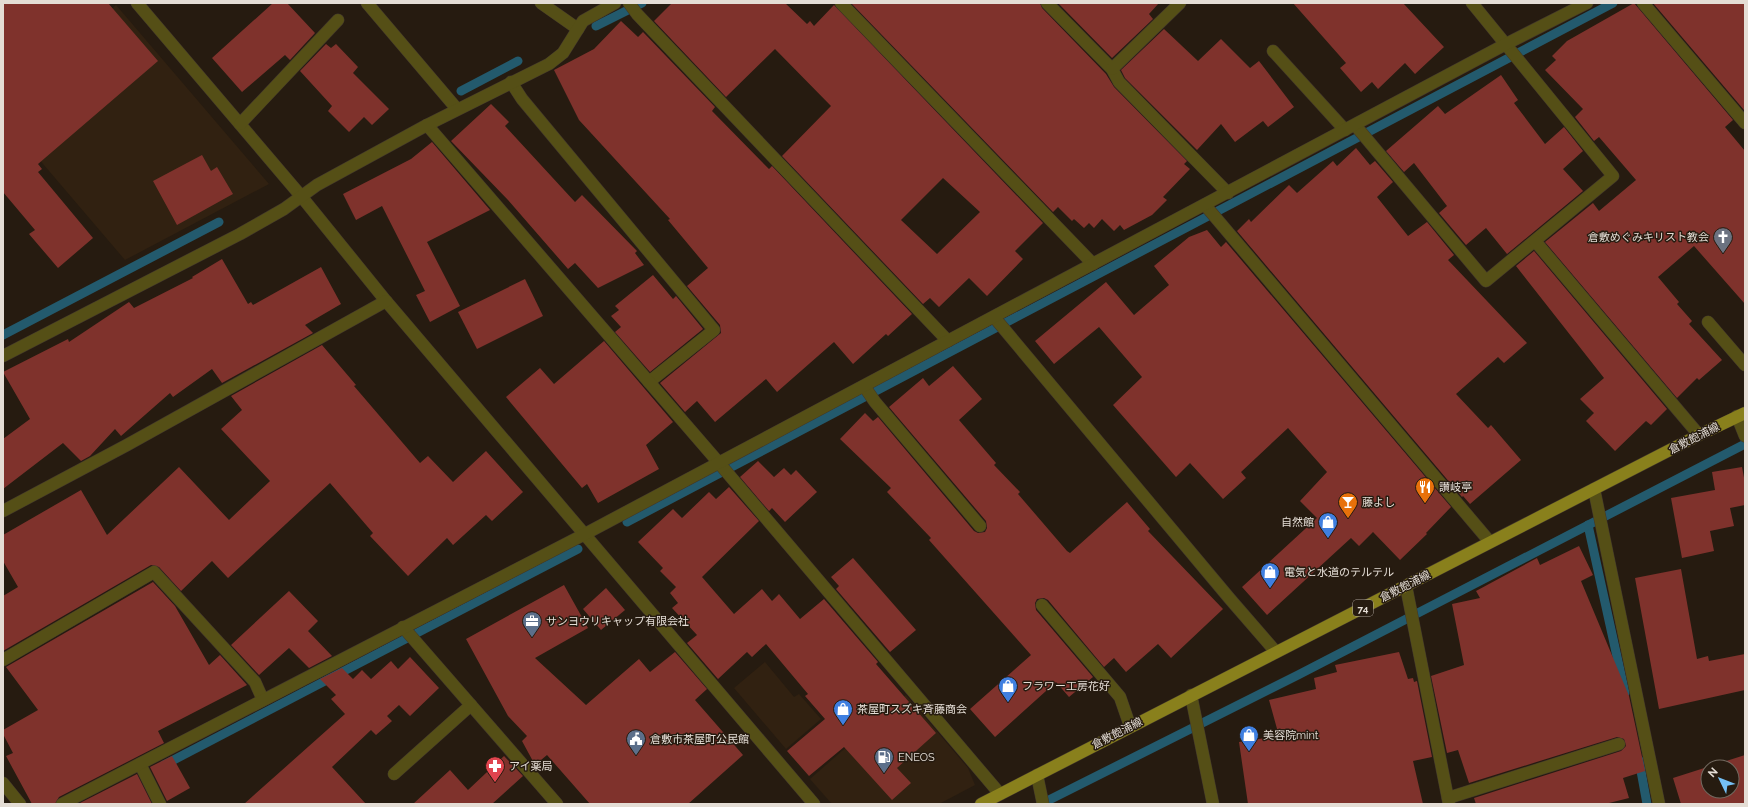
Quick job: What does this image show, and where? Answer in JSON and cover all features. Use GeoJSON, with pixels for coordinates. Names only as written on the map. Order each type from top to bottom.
{"type":"FeatureCollection","features":[{"type":"Feature","properties":{"kind":"main road","name":"倉敷飽浦線"},"geometry":{"type":"LineString","coordinates":[[981,804],[1699,434],[1741,414]]}},
{"type":"Feature","properties":{"kind":"street"},"geometry":{"type":"LineString","coordinates":[[137,3],[301,196],[386,301],[814,804]]}},
{"type":"Feature","properties":{"kind":"street"},"geometry":{"type":"LineString","coordinates":[[367,3],[457,109]]}},
{"type":"Feature","properties":{"kind":"street"},"geometry":{"type":"LineString","coordinates":[[541,3],[578,29]]}},
{"type":"Feature","properties":{"kind":"street"},"geometry":{"type":"LineString","coordinates":[[3,356],[240,234],[284,209],[317,185],[457,109],[549,64],[563,53],[583,20],[615,3]]}},
{"type":"Feature","properties":{"kind":"street"},"geometry":{"type":"LineString","coordinates":[[629,3],[637,14],[948,341]]}},
{"type":"Feature","properties":{"kind":"street"},"geometry":{"type":"LineString","coordinates":[[841,3],[1093,264]]}},
{"type":"Feature","properties":{"kind":"street"},"geometry":{"type":"LineString","coordinates":[[1047,3],[1112,70],[1119,82],[1228,193]]}},
{"type":"Feature","properties":{"kind":"street"},"geometry":{"type":"LineString","coordinates":[[1112,70],[1180,3]]}},
{"type":"Feature","properties":{"kind":"street"},"geometry":{"type":"LineString","coordinates":[[1273,51],[1354,129],[1369,141],[1486,281],[1613,176],[1472,3]]}},
{"type":"Feature","properties":{"kind":"street"},"geometry":{"type":"LineString","coordinates":[[62,804],[141,767],[263,700],[405,629],[585,534],[723,468],[948,341],[995,318],[1093,264],[1211,211],[1228,193],[1354,129],[1587,3]]}},
{"type":"Feature","properties":{"kind":"street"},"geometry":{"type":"LineString","coordinates":[[1643,3],[1745,123]]}},
{"type":"Feature","properties":{"kind":"street"},"geometry":{"type":"LineString","coordinates":[[240,124],[338,20]]}},
{"type":"Feature","properties":{"kind":"street"},"geometry":{"type":"LineString","coordinates":[[511,82],[522,99],[714,330],[649,382]]}},
{"type":"Feature","properties":{"kind":"street"},"geometry":{"type":"LineString","coordinates":[[427,125],[723,468],[1000,794]]}},
{"type":"Feature","properties":{"kind":"street"},"geometry":{"type":"LineString","coordinates":[[1211,211],[1490,542]]}},
{"type":"Feature","properties":{"kind":"street"},"geometry":{"type":"LineString","coordinates":[[1535,241],[1699,434]]}},
{"type":"Feature","properties":{"kind":"street"},"geometry":{"type":"LineString","coordinates":[[3,511],[127,445],[386,301]]}},
{"type":"Feature","properties":{"kind":"street"},"geometry":{"type":"LineString","coordinates":[[995,318],[1276,652]]}},
{"type":"Feature","properties":{"kind":"street"},"geometry":{"type":"LineString","coordinates":[[1708,322],[1745,365]]}},
{"type":"Feature","properties":{"kind":"street"},"geometry":{"type":"LineString","coordinates":[[866,387],[875,402],[980,526]]}},
{"type":"Feature","properties":{"kind":"street"},"geometry":{"type":"LineString","coordinates":[[1741,414],[1745,436]]}},
{"type":"Feature","properties":{"kind":"street"},"geometry":{"type":"LineString","coordinates":[[1594,489],[1659,804]]}},
{"type":"Feature","properties":{"kind":"street"},"geometry":{"type":"LineString","coordinates":[[3,660],[154,572],[255,682],[263,700]]}},
{"type":"Feature","properties":{"kind":"street"},"geometry":{"type":"LineString","coordinates":[[1406,586],[1449,801],[1619,744]]}},
{"type":"Feature","properties":{"kind":"street"},"geometry":{"type":"LineString","coordinates":[[1042,605],[1120,696],[1130,726]]}},
{"type":"Feature","properties":{"kind":"street"},"geometry":{"type":"LineString","coordinates":[[405,629],[557,804]]}},
{"type":"Feature","properties":{"kind":"street"},"geometry":{"type":"LineString","coordinates":[[1191,695],[1212,804]]}},
{"type":"Feature","properties":{"kind":"street"},"geometry":{"type":"LineString","coordinates":[[394,774],[471,705]]}},
{"type":"Feature","properties":{"kind":"street"},"geometry":{"type":"LineString","coordinates":[[141,767],[160,804]]}},
{"type":"Feature","properties":{"kind":"street"},"geometry":{"type":"LineString","coordinates":[[1037,775],[1042,800]]}},
{"type":"Feature","properties":{"kind":"street"},"geometry":{"type":"LineString","coordinates":[[3,783],[20,804]]}},
{"type":"Feature","properties":{"kind":"shaded area"},"geometry":{"type":"Polygon","coordinates":[[[116,5],[269,184],[125,260],[3,117],[3,106],[116,5]]]}},
{"type":"Feature","properties":{"kind":"shaded area"},"geometry":{"type":"Polygon","coordinates":[[[765,662],[794,697],[799,694],[821,719],[786,749],[734,688],[765,662]]]}},
{"type":"Feature","properties":{"kind":"shaded area"},"geometry":{"type":"Polygon","coordinates":[[[906,695],[968,768],[975,785],[939,804],[832,804],[810,779],[906,695]]]}},
{"type":"Feature","properties":{"kind":"building"},"geometry":{"type":"Polygon","coordinates":[[[3,3],[108,3],[158,61],[38,164],[42,169],[38,172],[93,238],[58,268],[29,234],[35,230],[3,192],[3,3]]]}},
{"type":"Feature","properties":{"kind":"building"},"geometry":{"type":"Polygon","coordinates":[[[273,3],[287,3],[315,33],[290,60],[285,55],[242,92],[212,58],[273,3]]]}},
{"type":"Feature","properties":{"kind":"building"},"geometry":{"type":"Polygon","coordinates":[[[672,3],[785,3],[807,24],[810,21],[814,26],[834,5],[1043,223],[1015,251],[1023,259],[987,296],[969,278],[939,307],[930,298],[923,304],[782,156],[831,106],[775,49],[726,97],[654,21],[672,3]],[[943,178],[901,220],[937,254],[980,212],[943,178]]]}},
{"type":"Feature","properties":{"kind":"building"},"geometry":{"type":"Polygon","coordinates":[[[851,3],[1040,3],[1042,8],[1106,74],[1114,87],[1187,161],[1184,164],[1190,169],[1163,197],[1167,200],[1152,215],[1124,230],[1120,225],[1114,231],[1102,219],[1094,228],[1089,223],[1084,228],[1074,219],[1072,221],[1058,207],[1053,212],[851,3]]]}},
{"type":"Feature","properties":{"kind":"building"},"geometry":{"type":"Polygon","coordinates":[[[1058,3],[1159,3],[1149,14],[1153,19],[1112,58],[1058,3]]]}},
{"type":"Feature","properties":{"kind":"building"},"geometry":{"type":"Polygon","coordinates":[[[1293,3],[1403,3],[1444,47],[1415,74],[1405,63],[1378,89],[1372,82],[1361,92],[1340,68],[1346,63],[1293,3]]]}},
{"type":"Feature","properties":{"kind":"building"},"geometry":{"type":"Polygon","coordinates":[[[1634,3],[1733,120],[1725,127],[1745,151],[1745,304],[1694,246],[1658,277],[1679,302],[1677,304],[1692,321],[1689,324],[1722,360],[1699,380],[1697,378],[1677,398],[1545,242],[1593,203],[1599,211],[1636,180],[1599,137],[1594,141],[1575,117],[1583,109],[1545,70],[1556,60],[1552,56],[1567,41],[1634,3]]]}},
{"type":"Feature","properties":{"kind":"building"},"geometry":{"type":"Polygon","coordinates":[[[1653,3],[1745,3],[1744,110],[1653,3]]]}},
{"type":"Feature","properties":{"kind":"building"},"geometry":{"type":"Polygon","coordinates":[[[621,21],[638,37],[643,32],[715,107],[712,111],[769,169],[772,166],[912,314],[888,336],[886,334],[853,364],[834,342],[777,392],[766,379],[715,422],[697,401],[685,412],[660,383],[721,333],[720,325],[687,286],[708,268],[668,220],[670,219],[579,120],[554,70],[594,49],[621,21]]]}},
{"type":"Feature","properties":{"kind":"building"},"geometry":{"type":"Polygon","coordinates":[[[1164,29],[1198,61],[1221,39],[1250,68],[1259,61],[1294,107],[1268,127],[1263,121],[1235,142],[1221,124],[1197,150],[1125,78],[1121,70],[1164,29]]]}},
{"type":"Feature","properties":{"kind":"building"},"geometry":{"type":"Polygon","coordinates":[[[326,44],[331,48],[336,44],[358,67],[353,73],[389,109],[372,125],[364,117],[349,132],[328,111],[332,106],[300,71],[326,44]]]}},
{"type":"Feature","properties":{"kind":"building"},"geometry":{"type":"Polygon","coordinates":[[[1501,75],[1518,100],[1514,103],[1545,144],[1564,127],[1583,151],[1563,169],[1583,191],[1507,254],[1486,228],[1466,245],[1439,213],[1447,206],[1414,163],[1404,172],[1386,151],[1438,106],[1445,114],[1501,75]]]}},
{"type":"Feature","properties":{"kind":"building"},"geometry":{"type":"Polygon","coordinates":[[[491,104],[509,122],[505,126],[575,202],[582,195],[637,251],[635,253],[644,265],[598,288],[575,263],[568,269],[508,200],[451,141],[491,104]]]}},
{"type":"Feature","properties":{"kind":"building"},"geometry":{"type":"Polygon","coordinates":[[[432,142],[490,210],[427,242],[460,306],[430,322],[416,295],[425,291],[382,206],[356,220],[343,194],[411,159],[432,142]]]}},
{"type":"Feature","properties":{"kind":"building"},"geometry":{"type":"Polygon","coordinates":[[[1356,148],[1370,165],[1375,161],[1393,182],[1377,197],[1408,236],[1427,222],[1454,255],[1448,260],[1527,343],[1504,363],[1498,357],[1456,394],[1488,428],[1491,425],[1521,460],[1470,504],[1463,496],[1462,497],[1237,231],[1249,219],[1251,222],[1289,185],[1297,193],[1333,161],[1337,166],[1356,148]]]}},
{"type":"Feature","properties":{"kind":"building"},"geometry":{"type":"Polygon","coordinates":[[[202,155],[211,171],[217,167],[233,194],[177,225],[153,181],[202,155]]]}},
{"type":"Feature","properties":{"kind":"building"},"geometry":{"type":"Polygon","coordinates":[[[1207,230],[1221,247],[1226,242],[1451,507],[1426,533],[1427,534],[1400,560],[1373,532],[1359,546],[1351,538],[1267,615],[1242,587],[1317,518],[1300,501],[1327,472],[1288,428],[1241,472],[1246,478],[1223,499],[1190,463],[1176,477],[1113,405],[1142,377],[1099,327],[1054,364],[1035,341],[1106,282],[1134,315],[1169,285],[1154,266],[1189,237],[1207,230]]]}},
{"type":"Feature","properties":{"kind":"building"},"geometry":{"type":"Polygon","coordinates":[[[1534,251],[1667,409],[1651,425],[1646,421],[1615,451],[1586,421],[1594,413],[1580,399],[1604,378],[1516,266],[1534,251]]]}},
{"type":"Feature","properties":{"kind":"building"},"geometry":{"type":"Polygon","coordinates":[[[222,259],[248,304],[251,302],[253,305],[321,267],[341,304],[305,325],[313,333],[222,383],[212,369],[173,397],[170,393],[121,436],[115,429],[90,456],[81,461],[63,443],[3,489],[3,439],[30,419],[3,372],[68,339],[69,342],[129,302],[134,308],[193,278],[192,277],[222,259]]]}},
{"type":"Feature","properties":{"kind":"building"},"geometry":{"type":"Polygon","coordinates":[[[653,275],[673,299],[676,296],[703,329],[650,372],[615,332],[621,327],[611,316],[619,310],[615,306],[653,275]]]}},
{"type":"Feature","properties":{"kind":"building"},"geometry":{"type":"Polygon","coordinates":[[[525,279],[543,316],[477,349],[458,312],[525,279]]]}},
{"type":"Feature","properties":{"kind":"building"},"geometry":{"type":"Polygon","coordinates":[[[604,341],[673,422],[646,445],[659,469],[598,503],[587,484],[582,488],[506,397],[540,368],[554,384],[604,341]]]}},
{"type":"Feature","properties":{"kind":"building"},"geometry":{"type":"Polygon","coordinates":[[[322,345],[356,385],[354,386],[420,463],[428,456],[453,482],[486,451],[523,492],[492,521],[486,515],[453,545],[447,538],[408,576],[370,536],[373,533],[330,483],[228,578],[212,561],[181,591],[159,567],[151,565],[3,651],[3,596],[18,587],[3,561],[3,535],[81,490],[107,535],[179,467],[229,520],[270,481],[221,429],[242,410],[231,396],[322,345]]]}},
{"type":"Feature","properties":{"kind":"building"},"geometry":{"type":"Polygon","coordinates":[[[953,366],[982,399],[959,420],[996,463],[994,465],[1020,492],[1018,494],[1067,551],[1070,553],[1127,502],[1150,529],[1148,531],[1223,609],[1171,658],[1158,644],[1126,672],[1114,658],[1104,667],[1048,600],[1044,598],[1037,599],[1035,603],[1036,610],[1093,677],[1069,697],[1056,682],[995,737],[970,709],[1031,655],[929,540],[931,538],[887,492],[891,488],[840,439],[865,413],[873,421],[878,417],[974,531],[978,533],[985,532],[987,528],[986,521],[889,407],[923,378],[929,386],[953,366]]]}},
{"type":"Feature","properties":{"kind":"building"},"geometry":{"type":"Polygon","coordinates":[[[758,461],[774,477],[784,468],[791,475],[796,470],[817,492],[785,522],[772,508],[769,511],[740,477],[758,461]]]}},
{"type":"Feature","properties":{"kind":"building"},"geometry":{"type":"Polygon","coordinates":[[[1742,467],[1745,483],[1745,505],[1730,508],[1734,526],[1710,531],[1714,551],[1682,558],[1671,498],[1715,490],[1712,472],[1742,467]]]}},
{"type":"Feature","properties":{"kind":"building"},"geometry":{"type":"Polygon","coordinates":[[[729,487],[759,521],[702,577],[734,614],[762,589],[772,601],[779,594],[800,619],[824,599],[878,662],[876,664],[936,733],[897,768],[911,783],[892,800],[844,747],[809,776],[787,751],[825,719],[805,696],[808,694],[766,644],[752,657],[747,652],[718,679],[687,643],[697,635],[672,608],[678,603],[670,593],[676,587],[660,571],[663,568],[638,542],[673,509],[682,518],[709,492],[716,499],[729,487]]]}},
{"type":"Feature","properties":{"kind":"building"},"geometry":{"type":"Polygon","coordinates":[[[1579,546],[1593,575],[1581,581],[1629,696],[1645,771],[1623,778],[1629,798],[1605,804],[1476,804],[1474,798],[1621,751],[1626,746],[1624,739],[1617,737],[1469,783],[1458,750],[1447,753],[1431,676],[1464,665],[1452,604],[1480,598],[1476,591],[1537,558],[1540,565],[1579,546]]]}},
{"type":"Feature","properties":{"kind":"building"},"geometry":{"type":"Polygon","coordinates":[[[853,558],[916,630],[890,652],[836,589],[839,586],[831,577],[853,558]]]}},
{"type":"Feature","properties":{"kind":"building"},"geometry":{"type":"Polygon","coordinates":[[[1681,569],[1697,659],[1708,656],[1709,661],[1745,654],[1745,690],[1659,709],[1635,578],[1681,569]]]}},
{"type":"Feature","properties":{"kind":"building"},"geometry":{"type":"Polygon","coordinates":[[[153,582],[175,606],[209,665],[220,655],[247,685],[158,731],[164,743],[59,797],[55,804],[32,804],[6,756],[13,753],[3,734],[3,730],[38,710],[6,667],[153,582]]]}},
{"type":"Feature","properties":{"kind":"building"},"geometry":{"type":"Polygon","coordinates":[[[564,585],[588,628],[535,658],[586,705],[639,659],[650,672],[675,652],[707,689],[695,700],[743,755],[688,804],[590,804],[547,755],[535,765],[522,741],[527,736],[508,716],[466,639],[564,585]]]}},
{"type":"Feature","properties":{"kind":"building"},"geometry":{"type":"Polygon","coordinates":[[[606,588],[625,610],[601,630],[583,609],[606,588]]]}},
{"type":"Feature","properties":{"kind":"building"},"geometry":{"type":"Polygon","coordinates":[[[289,591],[318,621],[308,631],[332,656],[309,668],[289,648],[259,675],[231,645],[289,591]]]}},
{"type":"Feature","properties":{"kind":"building"},"geometry":{"type":"Polygon","coordinates":[[[1399,652],[1408,679],[1413,678],[1414,682],[1417,681],[1432,757],[1413,761],[1423,804],[1248,804],[1239,742],[1279,736],[1269,700],[1316,689],[1314,678],[1337,672],[1335,665],[1399,652]]]}},
{"type":"Feature","properties":{"kind":"building"},"geometry":{"type":"Polygon","coordinates":[[[410,657],[439,688],[410,716],[399,705],[387,716],[392,721],[376,735],[371,730],[332,767],[366,804],[244,804],[345,714],[331,699],[336,695],[320,679],[342,668],[353,679],[362,670],[371,679],[391,661],[398,669],[410,657]]]}},
{"type":"Feature","properties":{"kind":"building"},"geometry":{"type":"Polygon","coordinates":[[[1745,755],[1745,804],[1681,804],[1673,778],[1700,769],[1700,799],[1740,799],[1740,759],[1732,759],[1745,755]]]}},
{"type":"Feature","properties":{"kind":"building"},"geometry":{"type":"Polygon","coordinates":[[[172,756],[190,788],[167,801],[150,767],[172,756]]]}},
{"type":"Feature","properties":{"kind":"building"},"geometry":{"type":"Polygon","coordinates":[[[504,756],[523,776],[492,804],[413,804],[450,770],[468,790],[504,756]]]}},
{"type":"Feature","properties":{"kind":"building"},"geometry":{"type":"Polygon","coordinates":[[[137,774],[152,804],[78,804],[137,774]]]}},
{"type":"Feature","properties":{"kind":"waterway"},"geometry":{"type":"LineString","coordinates":[[596,26],[642,3]]}},
{"type":"Feature","properties":{"kind":"waterway"},"geometry":{"type":"LineString","coordinates":[[627,522],[1613,3]]}},
{"type":"Feature","properties":{"kind":"waterway"},"geometry":{"type":"LineString","coordinates":[[461,91],[518,61]]}},
{"type":"Feature","properties":{"kind":"waterway"},"geometry":{"type":"LineString","coordinates":[[3,335],[219,222]]}},
{"type":"Feature","properties":{"kind":"waterway"},"geometry":{"type":"LineString","coordinates":[[1041,804],[1298,675],[1745,444]]}},
{"type":"Feature","properties":{"kind":"waterway"},"geometry":{"type":"LineString","coordinates":[[1588,525],[1625,693]]}},
{"type":"Feature","properties":{"kind":"waterway"},"geometry":{"type":"LineString","coordinates":[[164,765],[578,549]]}},
{"type":"Feature","properties":{"kind":"waterway"},"geometry":{"type":"LineString","coordinates":[[1639,760],[1647,804]]}},
{"type":"Feature","properties":{"kind":"place","name":"倉敷めぐみキリスト教会"},"geometry":{"type":"Point","coordinates":[1723,254]}},
{"type":"Feature","properties":{"kind":"place","name":"讃岐亭"},"geometry":{"type":"Point","coordinates":[1425,504]}},
{"type":"Feature","properties":{"kind":"place","name":"藤よし"},"geometry":{"type":"Point","coordinates":[1348,519]}},
{"type":"Feature","properties":{"kind":"place","name":"自然館"},"geometry":{"type":"Point","coordinates":[1328,539]}},
{"type":"Feature","properties":{"kind":"place","name":"電気と水道のテルテル"},"geometry":{"type":"Point","coordinates":[1270,589]}},
{"type":"Feature","properties":{"kind":"place","name":"サンヨウリキャップ有限会社"},"geometry":{"type":"Point","coordinates":[532,638]}},
{"type":"Feature","properties":{"kind":"place","name":"フラワー工房花好"},"geometry":{"type":"Point","coordinates":[1008,703]}},
{"type":"Feature","properties":{"kind":"place","name":"茶屋町スズキ斉藤商会"},"geometry":{"type":"Point","coordinates":[843,726]}},
{"type":"Feature","properties":{"kind":"place","name":"美容院mint"},"geometry":{"type":"Point","coordinates":[1249,752]}},
{"type":"Feature","properties":{"kind":"place","name":"倉敷市茶屋町公民館"},"geometry":{"type":"Point","coordinates":[636,756]}},
{"type":"Feature","properties":{"kind":"place","name":"ENEOS"},"geometry":{"type":"Point","coordinates":[884,774]}},
{"type":"Feature","properties":{"kind":"place","name":"アイ薬局"},"geometry":{"type":"Point","coordinates":[495,783]}}]}
